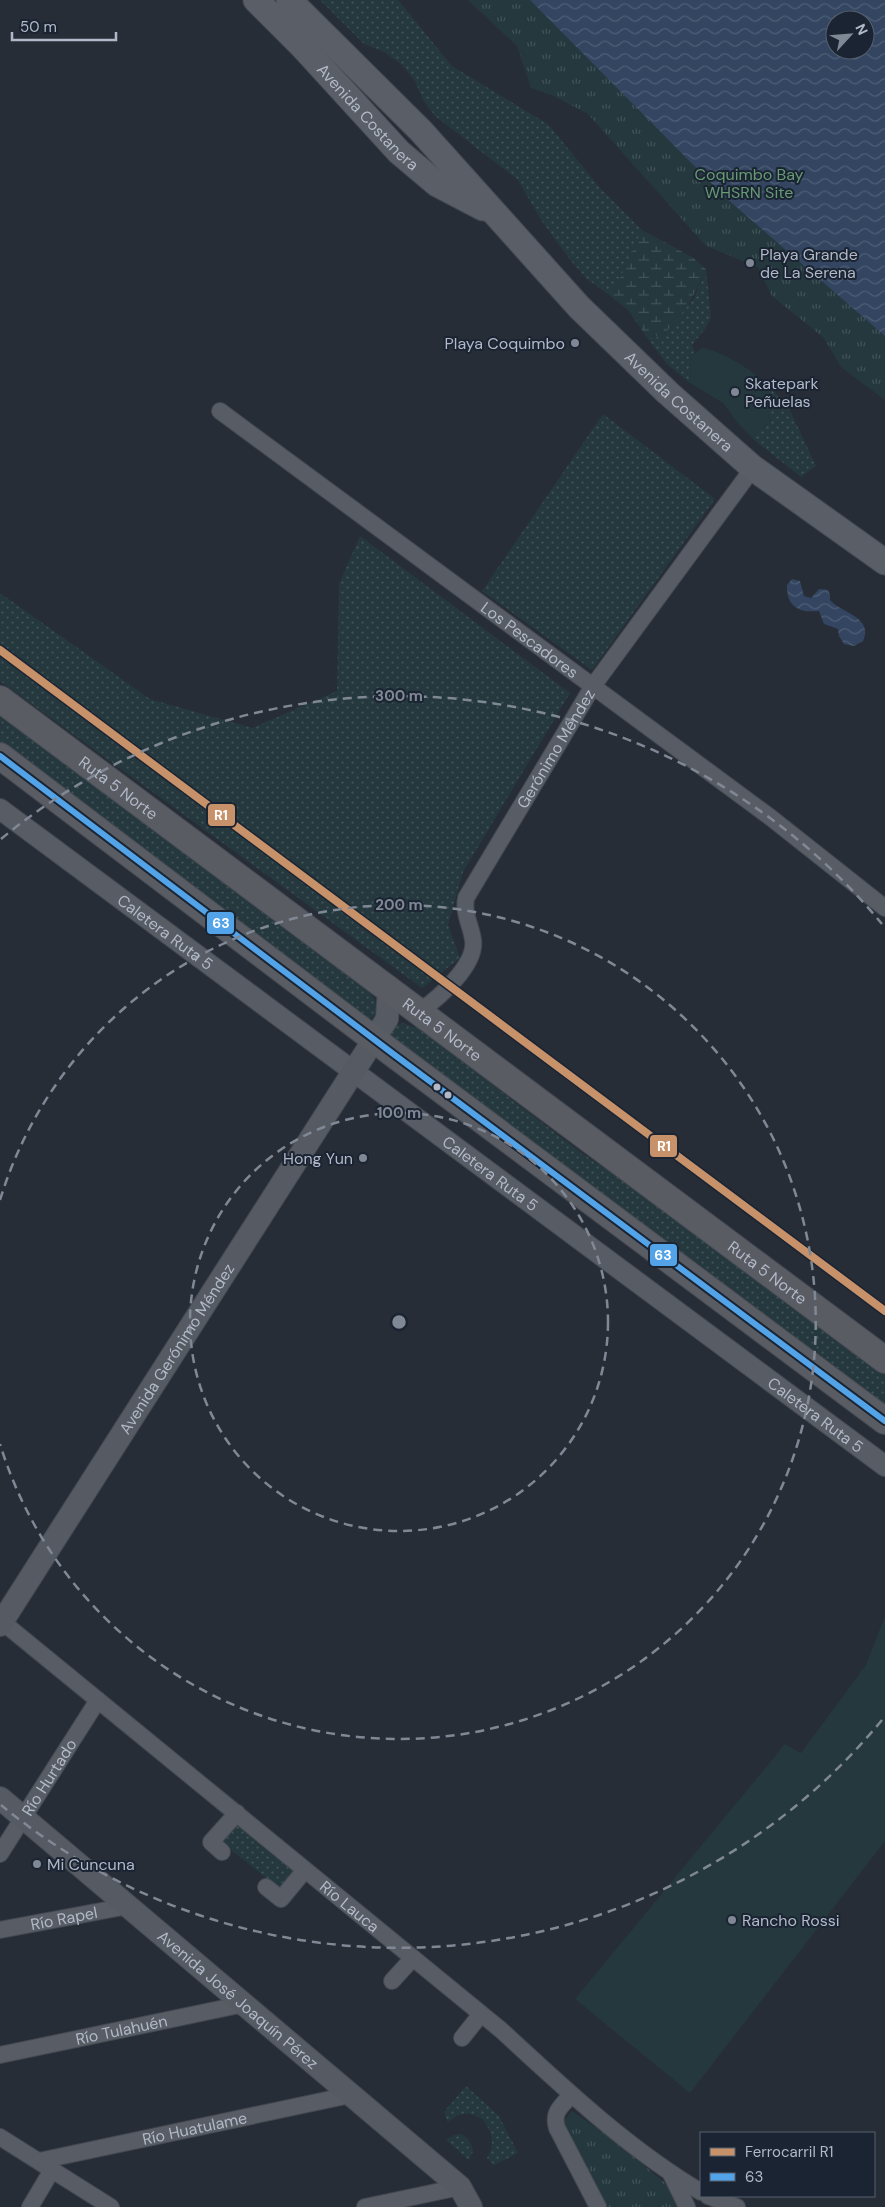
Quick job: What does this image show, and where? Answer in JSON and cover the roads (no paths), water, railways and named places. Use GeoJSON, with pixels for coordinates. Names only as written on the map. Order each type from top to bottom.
{"type":"FeatureCollection","features":[{"type":"Feature","properties":{"kind":"highway","name":"Ruta 5 Norte"},"geometry":{"type":"LineString","coordinates":[[0,699],[420,1010],[885,1360]]}},
{"type":"Feature","properties":{"kind":"highway"},"geometry":{"type":"LineString","coordinates":[[0,756],[380,1029],[885,1421]]}},
{"type":"Feature","properties":{"kind":"main road","name":"Avenida Costanera"},"geometry":{"type":"LineString","coordinates":[[256,0],[303,47],[399,152],[437,184],[495,214]]}},
{"type":"Feature","properties":{"kind":"main road","name":"Avenida Costanera"},"geometry":{"type":"LineString","coordinates":[[289,0],[421,131],[567,294],[623,351],[710,432],[753,468],[885,562]]}},
{"type":"Feature","properties":{"kind":"main road"},"geometry":{"type":"LineString","coordinates":[[399,152],[407,154],[418,149],[423,141],[421,131]]}},
{"type":"Feature","properties":{"kind":"main road"},"geometry":{"type":"LineString","coordinates":[[352,1072],[380,1029],[389,988]]}},
{"type":"Feature","properties":{"kind":"main road","name":"Gerónimo Méndez"},"geometry":{"type":"LineString","coordinates":[[380,1029],[420,1010]]}},
{"type":"Feature","properties":{"kind":"main road","name":"Avenida Gerónimo Méndez"},"geometry":{"type":"LineString","coordinates":[[1,1622],[352,1072]]}},
{"type":"Feature","properties":{"kind":"main road","name":"Avenida José Joaquín Pérez"},"geometry":{"type":"LineString","coordinates":[[0,1798],[460,2187],[471,2207]]}},
{"type":"Feature","properties":{"kind":"street","name":"Los Pescadores"},"geometry":{"type":"LineString","coordinates":[[220,411],[770,817],[885,908]]}},
{"type":"Feature","properties":{"kind":"street","name":"Gerónimo Méndez"},"geometry":{"type":"LineString","coordinates":[[420,1010],[436,1000],[471,957],[473,941],[466,920],[466,898],[593,686],[753,468]]}},
{"type":"Feature","properties":{"kind":"street","name":"Caletera Ruta 5"},"geometry":{"type":"LineString","coordinates":[[0,810],[885,1466]]}},
{"type":"Feature","properties":{"kind":"street","name":"Río Lauca"},"geometry":{"type":"LineString","coordinates":[[1,1622],[481,2014],[571,2094],[671,2174],[700,2193]]}},
{"type":"Feature","properties":{"kind":"street","name":"Río Hurtado"},"geometry":{"type":"LineString","coordinates":[[0,1854],[98,1700]]}},
{"type":"Feature","properties":{"kind":"street"},"geometry":{"type":"LineString","coordinates":[[222,1852],[211,1842],[237,1813]]}},
{"type":"Feature","properties":{"kind":"street"},"geometry":{"type":"LineString","coordinates":[[266,1887],[281,1899],[305,1870]]}},
{"type":"Feature","properties":{"kind":"street","name":"Río Rapel"},"geometry":{"type":"LineString","coordinates":[[0,1930],[128,1906]]}},
{"type":"Feature","properties":{"kind":"street"},"geometry":{"type":"LineString","coordinates":[[392,1981],[413,1958]]}},
{"type":"Feature","properties":{"kind":"street","name":"Río Tulahuén"},"geometry":{"type":"LineString","coordinates":[[0,2055],[244,2004]]}},
{"type":"Feature","properties":{"kind":"street"},"geometry":{"type":"LineString","coordinates":[[462,2038],[481,2014]]}},
{"type":"Feature","properties":{"kind":"street"},"geometry":{"type":"LineString","coordinates":[[571,2094],[555,2115],[554,2120],[556,2128],[598,2207]]}},
{"type":"Feature","properties":{"kind":"street","name":"Río Huatulame"},"geometry":{"type":"LineString","coordinates":[[45,2165],[350,2095]]}},
{"type":"Feature","properties":{"kind":"street"},"geometry":{"type":"LineString","coordinates":[[0,2137],[111,2207]]}},
{"type":"Feature","properties":{"kind":"street"},"geometry":{"type":"LineString","coordinates":[[30,2207],[45,2165]]}},
{"type":"Feature","properties":{"kind":"street"},"geometry":{"type":"LineString","coordinates":[[671,2174],[687,2207]]}},
{"type":"Feature","properties":{"kind":"street"},"geometry":{"type":"LineString","coordinates":[[365,2207],[460,2187]]}},
{"type":"Feature","properties":{"kind":"street","name":"Río Lauca"},"geometry":{"type":"LineString","coordinates":[[708,2198],[737,2207]]}},
{"type":"Feature","properties":{"kind":"water","name":"Coquimbo Bay WHSRN Site"},"geometry":{"type":"Polygon","coordinates":[[[530,0],[885,0],[885,336],[726,198],[530,0]]]}},
{"type":"Feature","properties":{"kind":"water"},"geometry":{"type":"Polygon","coordinates":[[[792,579],[800,581],[804,596],[811,598],[819,589],[828,590],[830,600],[835,605],[855,616],[864,626],[863,641],[854,646],[844,644],[839,636],[838,629],[824,624],[819,611],[806,611],[796,607],[789,599],[787,593],[787,585],[792,579]]]}},
{"type":"Feature","properties":{"kind":"rail line","name":"R1"},"geometry":{"type":"LineString","coordinates":[[0,650],[885,1311]]}},
{"type":"Feature","properties":{"kind":"place","name":"Playa Grande de La Serena"},"geometry":{"type":"Point","coordinates":[750,263]}},
{"type":"Feature","properties":{"kind":"place","name":"Playa Coquimbo"},"geometry":{"type":"Point","coordinates":[575,343]}},
{"type":"Feature","properties":{"kind":"place","name":"Skatepark Peñuelas"},"geometry":{"type":"Point","coordinates":[735,392]}},
{"type":"Feature","properties":{"kind":"place","name":"Hong Yun"},"geometry":{"type":"Point","coordinates":[363,1158]}},
{"type":"Feature","properties":{"kind":"place","name":"Mi Cuncuna"},"geometry":{"type":"Point","coordinates":[37,1864]}},
{"type":"Feature","properties":{"kind":"place","name":"Rancho Rossi"},"geometry":{"type":"Point","coordinates":[732,1920]}}]}
